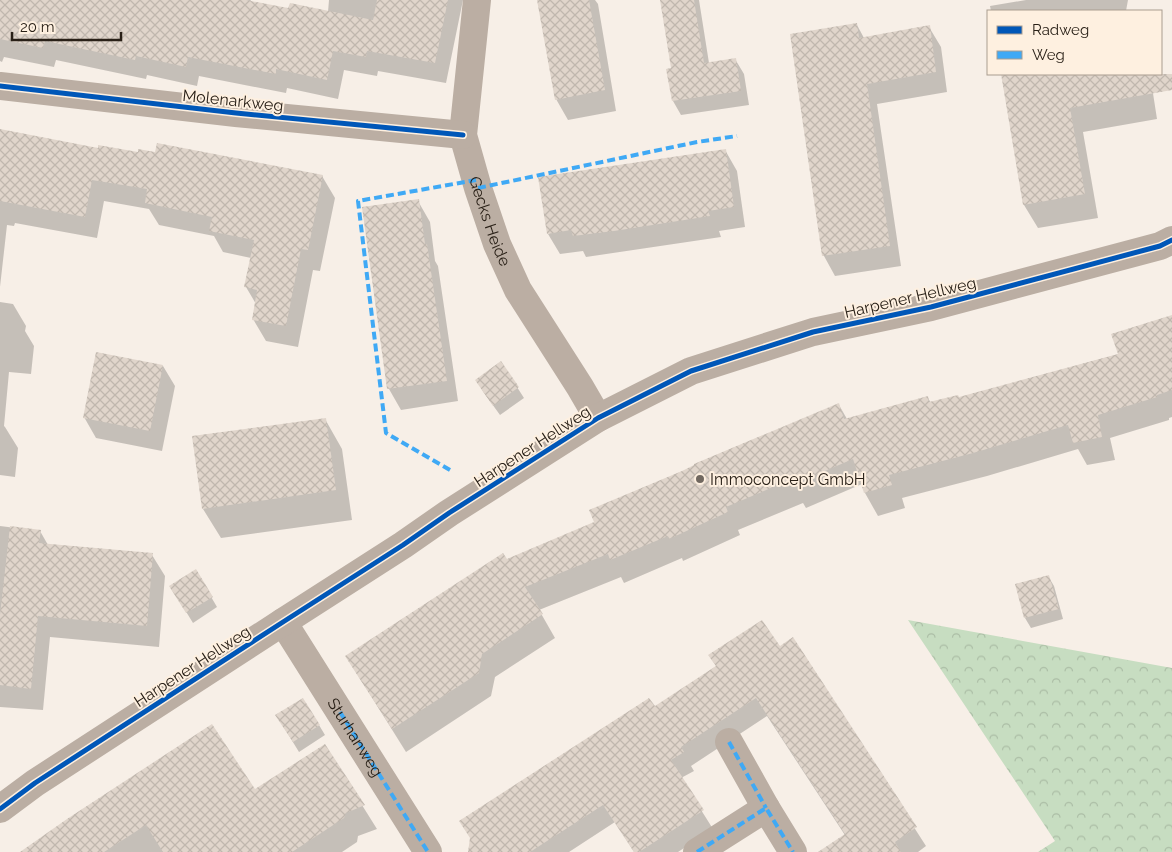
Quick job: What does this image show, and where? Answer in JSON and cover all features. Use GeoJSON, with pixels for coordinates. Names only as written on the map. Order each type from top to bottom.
{"type":"FeatureCollection","features":[{"type":"Feature","properties":{"kind":"street","name":"Gecks Heide"},"geometry":{"type":"LineString","coordinates":[[477,0],[463,135],[497,244],[518,290],[580,386],[598,418]]}},
{"type":"Feature","properties":{"kind":"street","name":"Molenarkweg"},"geometry":{"type":"LineString","coordinates":[[0,86],[226,112],[463,135]]}},
{"type":"Feature","properties":{"kind":"street","name":"Harpener Hellweg"},"geometry":{"type":"LineString","coordinates":[[0,809],[36,783],[282,622],[598,418],[691,372],[813,332],[931,307],[1160,246],[1172,240]]}},
{"type":"Feature","properties":{"kind":"street","name":"Sturhanweg"},"geometry":{"type":"LineString","coordinates":[[282,622],[428,852]]}},
{"type":"Feature","properties":{"kind":"street"},"geometry":{"type":"LineString","coordinates":[[729,742],[793,852]]}},
{"type":"Feature","properties":{"kind":"street"},"geometry":{"type":"LineString","coordinates":[[697,852],[766,808]]}},
{"type":"Feature","properties":{"kind":"green space"},"geometry":{"type":"Polygon","coordinates":[[[908,620],[1172,668],[1172,852],[1038,852],[1055,841],[908,620]]]}},
{"type":"Feature","properties":{"kind":"building"},"geometry":{"type":"Polygon","coordinates":[[[0,0],[246,0],[288,8],[290,3],[373,20],[377,0],[448,0],[435,63],[367,51],[366,57],[333,51],[327,80],[276,69],[276,74],[188,57],[186,67],[136,56],[135,60],[45,41],[43,48],[0,39],[0,0]]]}},
{"type":"Feature","properties":{"kind":"building"},"geometry":{"type":"Polygon","coordinates":[[[537,0],[589,0],[605,90],[555,100],[537,0]]]}},
{"type":"Feature","properties":{"kind":"building"},"geometry":{"type":"Polygon","coordinates":[[[660,0],[694,0],[704,63],[736,58],[741,91],[672,101],[666,69],[671,68],[660,0]]]}},
{"type":"Feature","properties":{"kind":"building"},"geometry":{"type":"Polygon","coordinates":[[[857,23],[859,38],[930,25],[936,72],[867,84],[890,246],[822,256],[790,34],[857,23]]]}},
{"type":"Feature","properties":{"kind":"building"},"geometry":{"type":"Polygon","coordinates":[[[1172,74],[1172,90],[1070,108],[1085,194],[1023,205],[1001,75],[1172,74]]]}},
{"type":"Feature","properties":{"kind":"building"},"geometry":{"type":"Polygon","coordinates":[[[0,129],[98,148],[98,145],[138,152],[138,149],[155,152],[157,143],[323,175],[308,250],[301,249],[286,326],[252,320],[257,290],[244,287],[254,240],[209,231],[212,217],[145,203],[147,189],[92,180],[85,217],[0,201],[0,129]]]}},
{"type":"Feature","properties":{"kind":"building"},"geometry":{"type":"Polygon","coordinates":[[[726,149],[734,207],[708,211],[710,216],[614,231],[573,236],[571,230],[547,234],[538,177],[726,149]]]}},
{"type":"Feature","properties":{"kind":"building"},"geometry":{"type":"Polygon","coordinates":[[[419,199],[447,381],[387,389],[362,207],[419,199]]]}},
{"type":"Feature","properties":{"kind":"building"},"geometry":{"type":"Polygon","coordinates":[[[1172,315],[1172,390],[1157,395],[1157,397],[1098,415],[1102,437],[1073,443],[1068,425],[889,475],[892,485],[864,493],[853,459],[792,485],[790,480],[726,507],[728,512],[669,539],[668,536],[610,560],[608,554],[525,587],[543,614],[482,654],[479,673],[392,729],[345,656],[503,553],[507,559],[594,522],[589,510],[839,403],[844,419],[928,396],[929,402],[958,395],[959,397],[1118,354],[1111,334],[1172,315]]]}},
{"type":"Feature","properties":{"kind":"building"},"geometry":{"type":"Polygon","coordinates":[[[96,352],[163,365],[150,431],[83,418],[96,352]]]}},
{"type":"Feature","properties":{"kind":"building"},"geometry":{"type":"Polygon","coordinates":[[[501,361],[519,387],[493,406],[475,380],[501,361]]]}},
{"type":"Feature","properties":{"kind":"building"},"geometry":{"type":"Polygon","coordinates":[[[326,418],[336,490],[202,509],[192,436],[326,418]]]}},
{"type":"Feature","properties":{"kind":"building"},"geometry":{"type":"Polygon","coordinates":[[[10,526],[41,530],[39,543],[153,553],[147,626],[38,616],[31,689],[0,685],[0,615],[10,526]]]}},
{"type":"Feature","properties":{"kind":"building"},"geometry":{"type":"Polygon","coordinates":[[[196,569],[213,597],[186,613],[169,586],[196,569]]]}},
{"type":"Feature","properties":{"kind":"building"},"geometry":{"type":"Polygon","coordinates":[[[1049,575],[1059,609],[1024,618],[1015,584],[1049,575]]]}},
{"type":"Feature","properties":{"kind":"building"},"geometry":{"type":"Polygon","coordinates":[[[762,620],[780,646],[793,637],[917,827],[895,842],[901,852],[818,852],[845,834],[756,698],[681,747],[684,752],[671,760],[704,810],[639,852],[634,852],[603,805],[530,852],[468,852],[470,838],[459,821],[649,698],[655,706],[716,666],[708,655],[762,620]]]}},
{"type":"Feature","properties":{"kind":"building"},"geometry":{"type":"Polygon","coordinates":[[[303,698],[320,725],[293,742],[275,715],[303,698]]]}},
{"type":"Feature","properties":{"kind":"building"},"geometry":{"type":"Polygon","coordinates":[[[212,724],[255,789],[325,744],[365,805],[346,813],[344,818],[292,852],[163,852],[146,825],[104,852],[20,852],[67,819],[212,724]]]}},
{"type":"Feature","properties":{"kind":"marked path"},"geometry":{"type":"LineString","coordinates":[[478,188],[697,142],[737,136]]}},
{"type":"Feature","properties":{"kind":"marked path"},"geometry":{"type":"LineString","coordinates":[[450,470],[386,433],[358,201],[476,180]]}},
{"type":"Feature","properties":{"kind":"marked path"},"geometry":{"type":"LineString","coordinates":[[340,712],[428,852]]}},
{"type":"Feature","properties":{"kind":"marked path"},"geometry":{"type":"LineString","coordinates":[[729,742],[766,808]]}},
{"type":"Feature","properties":{"kind":"marked path"},"geometry":{"type":"LineString","coordinates":[[697,852],[766,808],[793,852]]}},
{"type":"Feature","properties":{"kind":"cycle path"},"geometry":{"type":"LineString","coordinates":[[0,86],[236,113],[463,135]]}},
{"type":"Feature","properties":{"kind":"cycle path"},"geometry":{"type":"LineString","coordinates":[[0,809],[35,783],[598,418],[691,371],[813,332],[931,307],[1160,246],[1172,240]]}},
{"type":"Feature","properties":{"kind":"place","name":"Immoconcept GmbH"},"geometry":{"type":"Point","coordinates":[700,479]}}]}
